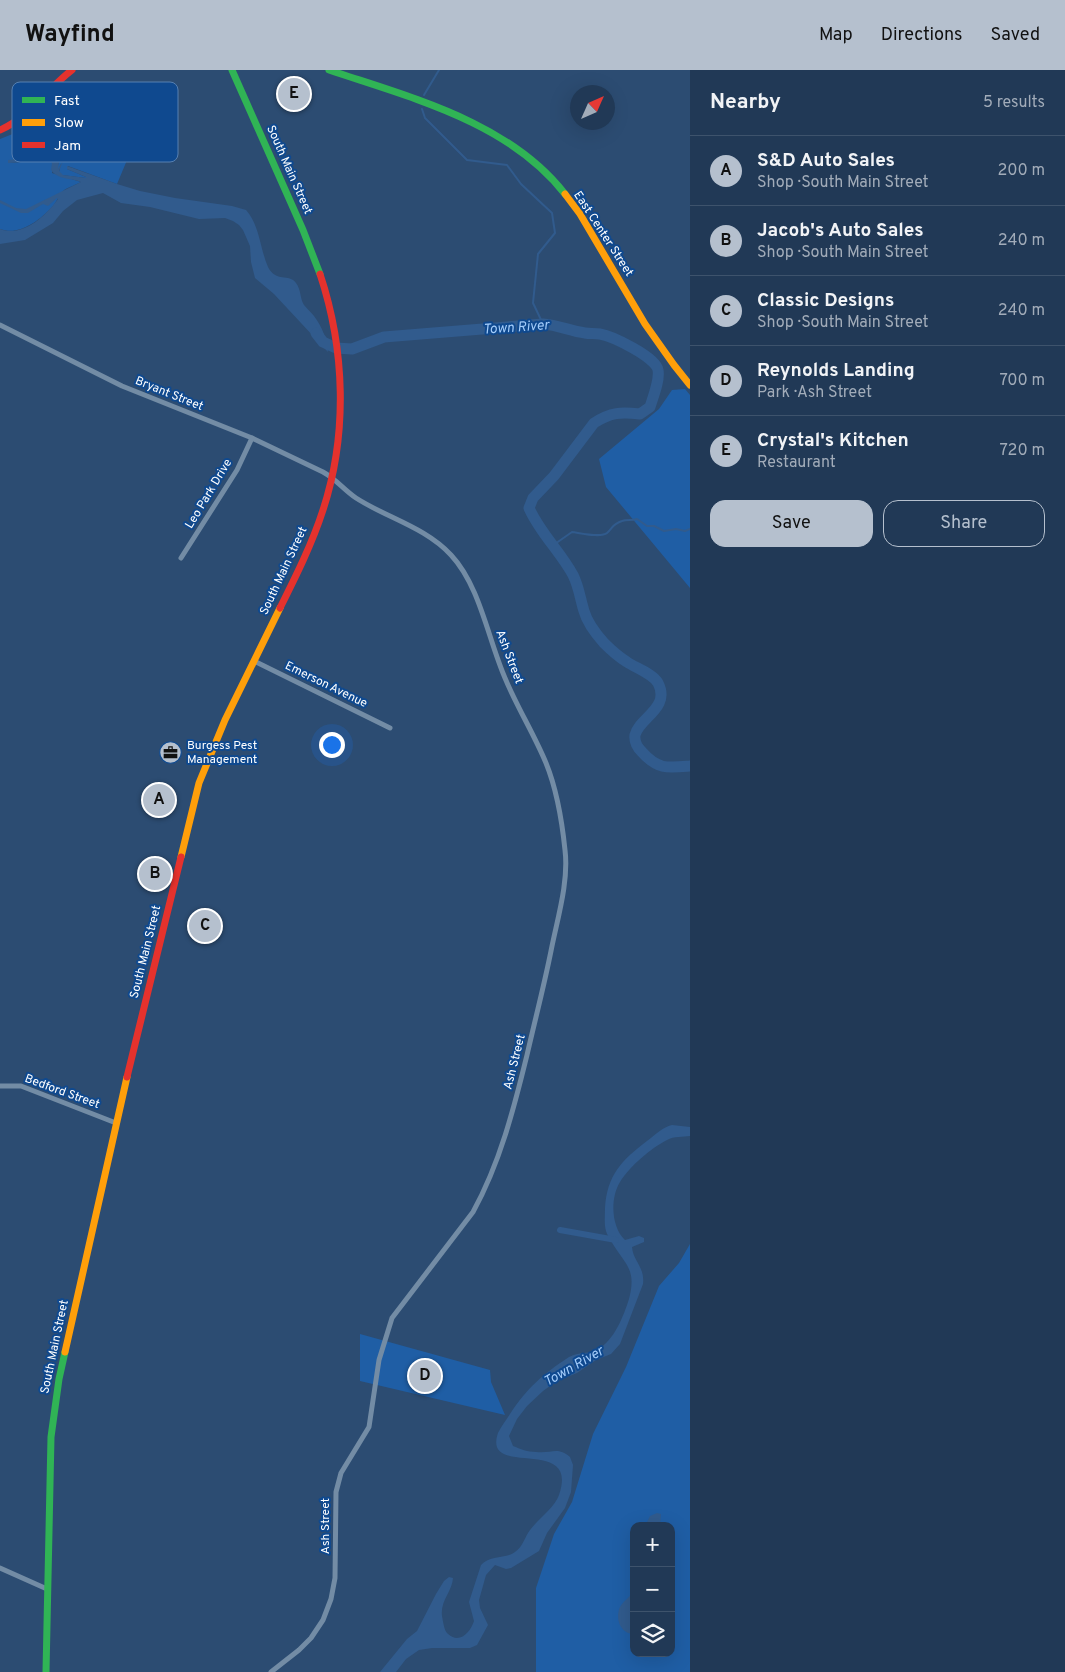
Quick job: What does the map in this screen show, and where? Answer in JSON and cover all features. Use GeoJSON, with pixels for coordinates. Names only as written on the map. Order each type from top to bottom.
{"type":"FeatureCollection","features":[{"type":"Feature","properties":{"kind":"main road"},"geometry":{"type":"LineString","coordinates":[[58,82],[72,70]]}},
{"type":"Feature","properties":{"kind":"main road","name":"South Main Street"},"geometry":{"type":"LineString","coordinates":[[46,1672],[51,1437],[59,1379],[116,1123],[199,783],[215,740],[314,535],[332,477],[339,428],[340,393],[338,360],[328,300],[298,218],[232,70]]}},
{"type":"Feature","properties":{"kind":"main road","name":"East Center Street"},"geometry":{"type":"LineString","coordinates":[[329,70],[467,119],[501,138],[535,164],[553,181],[579,212],[657,344],[690,385]]}},
{"type":"Feature","properties":{"kind":"main road"},"geometry":{"type":"LineString","coordinates":[[0,130],[12,125]]}},
{"type":"Feature","properties":{"kind":"street","name":"Bryant Street"},"geometry":{"type":"LineString","coordinates":[[0,325],[122,386],[252,438],[332,477]]}},
{"type":"Feature","properties":{"kind":"street","name":"Leo Park Drive"},"geometry":{"type":"LineString","coordinates":[[181,558],[237,470],[252,438]]}},
{"type":"Feature","properties":{"kind":"street","name":"Ash Street"},"geometry":{"type":"LineString","coordinates":[[270,1672],[299,1650],[311,1638],[323,1620],[331,1599],[335,1578],[336,1492],[342,1473],[369,1427],[379,1360],[392,1318],[473,1212],[483,1195],[495,1166],[516,1102],[541,997],[561,903],[564,876],[564,844],[555,794],[546,764],[505,678],[468,576],[434,538],[355,497],[332,477]]}},
{"type":"Feature","properties":{"kind":"street","name":"Emerson Avenue"},"geometry":{"type":"LineString","coordinates":[[254,661],[390,728]]}},
{"type":"Feature","properties":{"kind":"street","name":"Bedford Street"},"geometry":{"type":"LineString","coordinates":[[0,1086],[21,1086],[116,1123]]}},
{"type":"Feature","properties":{"kind":"street"},"geometry":{"type":"LineString","coordinates":[[0,1568],[47,1588]]}},
{"type":"Feature","properties":{"kind":"shaded area"},"geometry":{"type":"Polygon","coordinates":[[[12,134],[12,162],[14,162],[8,163],[52,162],[52,173],[81,182],[63,191],[47,212],[35,222],[21,229],[7,231],[0,229],[0,139],[12,134]]]}},
{"type":"Feature","properties":{"kind":"shaded area"},"geometry":{"type":"Polygon","coordinates":[[[59,162],[126,162],[117,184],[68,166],[67,169],[86,178],[62,175],[59,172],[61,164],[58,170],[59,162]]]}},
{"type":"Feature","properties":{"kind":"shaded area"},"geometry":{"type":"Polygon","coordinates":[[[685,389],[690,395],[690,588],[606,487],[599,459],[659,409],[672,390],[685,389]]]}},
{"type":"Feature","properties":{"kind":"shaded area"},"geometry":{"type":"Polygon","coordinates":[[[690,1244],[690,1672],[536,1672],[536,1588],[554,1534],[572,1502],[593,1434],[626,1367],[659,1286],[679,1263],[690,1244]]]}},
{"type":"Feature","properties":{"kind":"shaded area"},"geometry":{"type":"Polygon","coordinates":[[[360,1334],[490,1370],[491,1382],[505,1415],[360,1381],[360,1334]]]}},
{"type":"Feature","properties":{"kind":"water"},"geometry":{"type":"Polygon","coordinates":[[[59,162],[58,169],[63,162],[59,171],[63,175],[86,178],[67,169],[67,166],[140,191],[246,210],[257,230],[268,267],[275,275],[293,280],[296,283],[304,305],[322,329],[328,352],[274,294],[255,278],[250,246],[243,230],[233,221],[225,218],[199,219],[150,207],[121,203],[103,193],[77,200],[63,211],[53,223],[25,240],[0,244],[0,229],[8,231],[17,230],[33,224],[58,199],[48,206],[43,204],[28,213],[21,213],[0,203],[0,200],[16,208],[26,209],[81,182],[57,176],[51,170],[52,163],[59,162]]]}},
{"type":"Feature","properties":{"kind":"water"},"geometry":{"type":"Polygon","coordinates":[[[672,1125],[690,1127],[690,1136],[670,1139],[647,1153],[620,1182],[613,1204],[617,1228],[625,1240],[639,1236],[644,1238],[644,1242],[632,1247],[634,1256],[641,1269],[643,1284],[620,1344],[611,1354],[596,1360],[577,1373],[557,1381],[543,1391],[527,1406],[517,1419],[509,1436],[513,1446],[521,1449],[542,1452],[558,1451],[570,1457],[573,1465],[571,1492],[565,1508],[547,1533],[539,1551],[511,1568],[506,1569],[495,1565],[486,1575],[479,1600],[480,1608],[488,1625],[477,1645],[470,1648],[419,1650],[406,1659],[396,1672],[380,1672],[407,1639],[417,1631],[436,1594],[444,1581],[449,1577],[453,1578],[451,1588],[444,1601],[442,1611],[445,1628],[448,1634],[457,1638],[468,1632],[474,1621],[469,1602],[481,1565],[488,1560],[511,1554],[517,1550],[531,1528],[557,1500],[562,1477],[556,1466],[545,1461],[504,1454],[497,1447],[498,1433],[529,1389],[543,1376],[569,1357],[598,1349],[609,1340],[618,1327],[629,1299],[632,1280],[628,1267],[606,1231],[606,1196],[617,1169],[623,1162],[659,1132],[672,1125]]]}},
{"type":"Feature","properties":{"kind":"water"},"geometry":{"type":"Polygon","coordinates":[[[657,1513],[661,1514],[660,1522],[647,1522],[650,1516],[657,1513]]]}},
{"type":"Feature","properties":{"kind":"water"},"geometry":{"type":"Polygon","coordinates":[[[630,1596],[630,1633],[622,1628],[618,1616],[620,1607],[630,1596]]]}},
{"type":"Feature","properties":{"kind":"waterway"},"geometry":{"type":"LineString","coordinates":[[424,95],[439,70]]}},
{"type":"Feature","properties":{"kind":"waterway"},"geometry":{"type":"LineString","coordinates":[[422,109],[425,118],[467,160],[507,165],[521,184],[552,213],[555,233],[538,254],[533,303],[543,324]]}},
{"type":"Feature","properties":{"kind":"waterway","name":"Town River"},"geometry":{"type":"LineString","coordinates":[[316,333],[323,342],[336,348],[352,349],[384,337],[543,324],[606,336],[633,348],[650,359],[658,370],[658,379],[650,407],[640,414],[616,414],[594,423],[554,476],[533,498],[529,508],[539,526],[573,575],[585,615],[595,632],[618,656],[648,674],[658,683],[661,692],[660,699],[653,712],[642,723],[635,735],[638,747],[658,765],[669,767],[690,766]]}},
{"type":"Feature","properties":{"kind":"waterway"},"geometry":{"type":"LineString","coordinates":[[552,546],[572,532],[595,535],[604,534],[616,523],[626,520],[637,519],[647,526],[654,526],[664,531],[676,529],[685,531],[690,529]]}},
{"type":"Feature","properties":{"kind":"waterway"},"geometry":{"type":"LineString","coordinates":[[560,1230],[616,1240]]}},
{"type":"Feature","properties":{"kind":"traffic: fast"},"geometry":{"type":"LineString","coordinates":[[232,70],[303,230],[320,274]]}},
{"type":"Feature","properties":{"kind":"traffic: fast"},"geometry":{"type":"LineString","coordinates":[[329,70],[425,103],[488,131],[516,148],[542,169],[565,194]]}},
{"type":"Feature","properties":{"kind":"traffic: fast"},"geometry":{"type":"LineString","coordinates":[[46,1672],[51,1437],[59,1379],[65,1352]]}},
{"type":"Feature","properties":{"kind":"traffic: slow"},"geometry":{"type":"LineString","coordinates":[[565,194],[580,214],[645,324],[690,385]]}},
{"type":"Feature","properties":{"kind":"traffic: slow"},"geometry":{"type":"LineString","coordinates":[[181,857],[199,783],[225,720],[280,608]]}},
{"type":"Feature","properties":{"kind":"traffic: slow"},"geometry":{"type":"LineString","coordinates":[[65,1352],[127,1077]]}},
{"type":"Feature","properties":{"kind":"traffic: jam"},"geometry":{"type":"LineString","coordinates":[[59,82],[72,70]]}},
{"type":"Feature","properties":{"kind":"traffic: jam"},"geometry":{"type":"LineString","coordinates":[[0,130],[12,123]]}},
{"type":"Feature","properties":{"kind":"traffic: jam"},"geometry":{"type":"LineString","coordinates":[[280,608],[319,523],[337,452],[340,422],[339,362],[335,332],[320,274]]}},
{"type":"Feature","properties":{"kind":"traffic: jam"},"geometry":{"type":"LineString","coordinates":[[127,1077],[181,857]]}},
{"type":"Feature","properties":{"kind":"place","name":"Crystal's Kitchen"},"geometry":{"type":"Point","coordinates":[294,94]}},
{"type":"Feature","properties":{"kind":"place","name":"Burgess Pest Management"},"geometry":{"type":"Point","coordinates":[171,753]}},
{"type":"Feature","properties":{"kind":"place","name":"S&D Auto Sales"},"geometry":{"type":"Point","coordinates":[159,800]}},
{"type":"Feature","properties":{"kind":"place","name":"Jacob's Auto Sales"},"geometry":{"type":"Point","coordinates":[155,874]}},
{"type":"Feature","properties":{"kind":"place","name":"Classic Designs"},"geometry":{"type":"Point","coordinates":[205,926]}},
{"type":"Feature","properties":{"kind":"place","name":"Reynolds Landing"},"geometry":{"type":"Point","coordinates":[425,1376]}}]}
